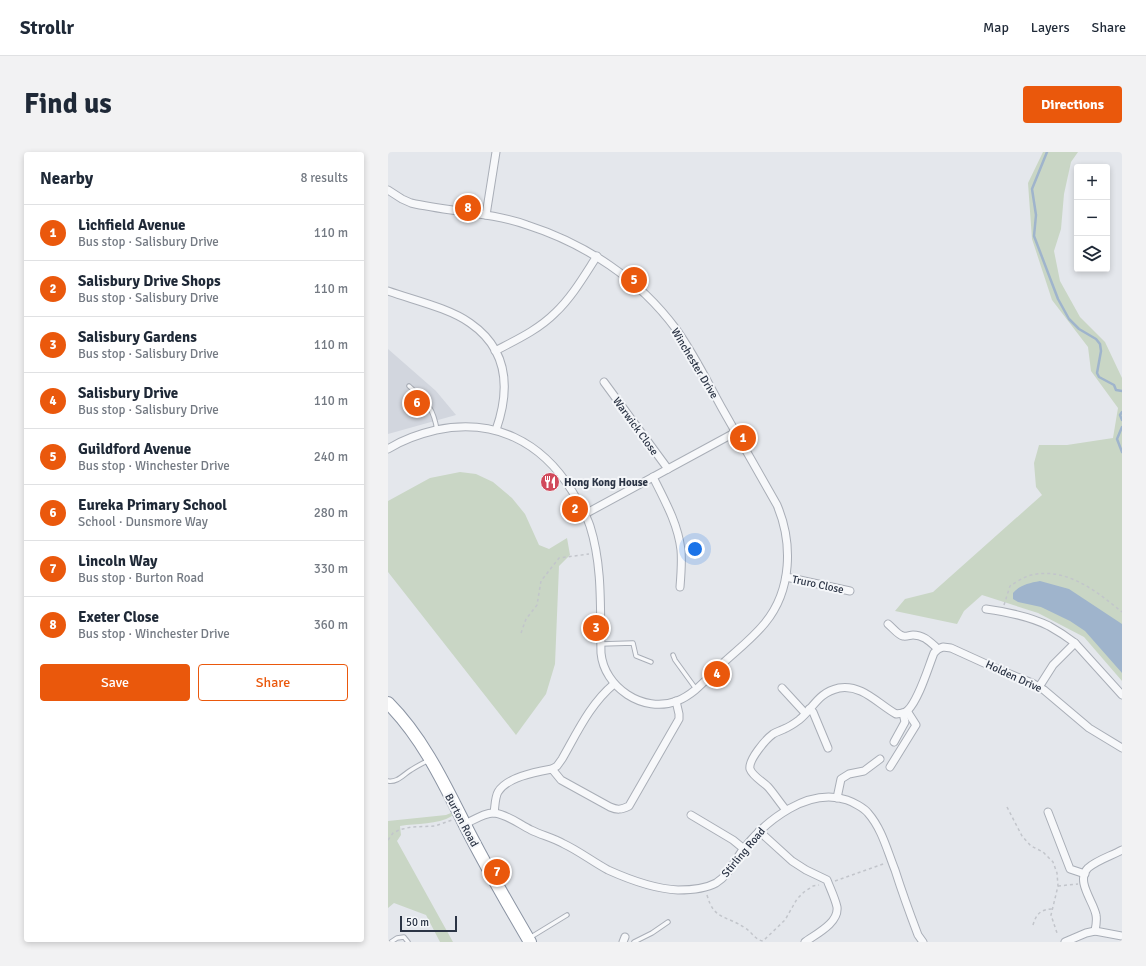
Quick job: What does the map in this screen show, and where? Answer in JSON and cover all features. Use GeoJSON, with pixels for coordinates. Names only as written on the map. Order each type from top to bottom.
{"type":"FeatureCollection","features":[{"type":"Feature","properties":{"kind":"highway","name":"Burton Road"},"geometry":{"type":"LineString","coordinates":[[388,703],[405,721],[430,760],[460,822],[529,940]]}},
{"type":"Feature","properties":{"kind":"street"},"geometry":{"type":"LineString","coordinates":[[486,215],[496,152]]}},
{"type":"Feature","properties":{"kind":"street","name":"Winchester Drive"},"geometry":{"type":"LineString","coordinates":[[388,190],[402,199],[420,205],[515,221],[554,234],[597,256],[638,287],[665,315],[683,340],[736,432],[777,505],[783,521],[788,551],[786,578],[777,604],[764,624],[745,644],[696,689],[676,701]]}},
{"type":"Feature","properties":{"kind":"street"},"geometry":{"type":"LineString","coordinates":[[495,351],[539,327],[555,314],[568,299],[597,256]]}},
{"type":"Feature","properties":{"kind":"street"},"geometry":{"type":"LineString","coordinates":[[388,291],[461,318],[478,330],[495,351],[502,369],[505,386],[503,409],[496,430]]}},
{"type":"Feature","properties":{"kind":"street","name":"Warwick Close"},"geometry":{"type":"LineString","coordinates":[[604,382],[668,469]]}},
{"type":"Feature","properties":{"kind":"street"},"geometry":{"type":"LineString","coordinates":[[388,449],[408,439],[437,430],[467,426],[496,430],[517,438],[551,464],[567,484],[581,506],[585,514],[596,552],[599,578],[602,662],[607,675],[614,684],[632,698],[640,701],[662,704],[676,701],[679,719],[629,806],[623,809],[617,810],[610,807],[575,788],[561,780],[552,769]]}},
{"type":"Feature","properties":{"kind":"street"},"geometry":{"type":"LineString","coordinates":[[585,514],[736,432]]}},
{"type":"Feature","properties":{"kind":"street"},"geometry":{"type":"LineString","coordinates":[[653,478],[670,510],[678,536],[681,551],[680,588]]}},
{"type":"Feature","properties":{"kind":"street","name":"Truro Close"},"geometry":{"type":"LineString","coordinates":[[786,578],[850,591]]}},
{"type":"Feature","properties":{"kind":"street"},"geometry":{"type":"LineString","coordinates":[[986,609],[1003,611],[1050,626],[1075,643],[1122,695]]}},
{"type":"Feature","properties":{"kind":"street"},"geometry":{"type":"LineString","coordinates":[[786,810],[769,788],[753,774],[750,769],[750,763],[756,752],[773,734],[801,719],[816,700],[840,688],[850,688],[861,691],[896,714],[905,712],[916,699],[934,653],[938,649],[928,640],[920,636],[912,635],[904,637],[888,624]]}},
{"type":"Feature","properties":{"kind":"street"},"geometry":{"type":"LineString","coordinates":[[1039,687],[1053,665],[1075,643]]}},
{"type":"Feature","properties":{"kind":"street","name":"Holden Drive"},"geometry":{"type":"LineString","coordinates":[[938,649],[947,647],[951,648],[1039,687],[1089,728],[1122,748]]}},
{"type":"Feature","properties":{"kind":"street"},"geometry":{"type":"LineString","coordinates":[[460,822],[494,813],[498,792],[505,784],[531,773],[552,769],[557,766],[594,704],[614,684]]}},
{"type":"Feature","properties":{"kind":"street"},"geometry":{"type":"LineString","coordinates":[[782,688],[807,711],[813,712],[828,748]]}},
{"type":"Feature","properties":{"kind":"street"},"geometry":{"type":"LineString","coordinates":[[894,742],[905,722],[905,712]]}},
{"type":"Feature","properties":{"kind":"street"},"geometry":{"type":"LineString","coordinates":[[890,767],[916,725],[905,712]]}},
{"type":"Feature","properties":{"kind":"street"},"geometry":{"type":"LineString","coordinates":[[837,798],[842,779],[849,774],[864,771],[880,759]]}},
{"type":"Feature","properties":{"kind":"street","name":"Stirling Road"},"geometry":{"type":"LineString","coordinates":[[494,813],[505,816],[532,831],[563,843],[609,870],[659,888],[677,890],[704,887],[717,882],[727,873],[744,849],[759,832],[786,810],[814,799],[830,797],[848,800],[867,812],[882,834],[918,935],[922,942]]}},
{"type":"Feature","properties":{"kind":"street"},"geometry":{"type":"LineString","coordinates":[[1048,812],[1070,869],[1085,874]]}},
{"type":"Feature","properties":{"kind":"street"},"geometry":{"type":"LineString","coordinates":[[691,815],[733,840],[744,849]]}},
{"type":"Feature","properties":{"kind":"street"},"geometry":{"type":"LineString","coordinates":[[759,832],[792,861],[806,870],[827,880],[837,906],[837,916],[831,923],[805,942]]}},
{"type":"Feature","properties":{"kind":"street"},"geometry":{"type":"LineString","coordinates":[[1095,931],[1096,916],[1084,883],[1085,874],[1088,868],[1122,850]]}},
{"type":"Feature","properties":{"kind":"street"},"geometry":{"type":"LineString","coordinates":[[1065,942],[1086,933],[1095,931],[1120,938]]}},
{"type":"Feature","properties":{"kind":"lane"},"geometry":{"type":"LineString","coordinates":[[409,386],[431,408],[435,416],[437,430]]}},
{"type":"Feature","properties":{"kind":"lane"},"geometry":{"type":"LineString","coordinates":[[601,644],[633,643],[636,656],[651,662]]}},
{"type":"Feature","properties":{"kind":"lane"},"geometry":{"type":"LineString","coordinates":[[673,655],[674,660],[696,689]]}},
{"type":"Feature","properties":{"kind":"lane"},"geometry":{"type":"LineString","coordinates":[[388,781],[392,782],[399,779],[411,770],[430,760]]}},
{"type":"Feature","properties":{"kind":"lane"},"geometry":{"type":"LineString","coordinates":[[529,940],[567,915]]}},
{"type":"Feature","properties":{"kind":"lane"},"geometry":{"type":"LineString","coordinates":[[634,942],[652,933],[668,922]]}},
{"type":"Feature","properties":{"kind":"lane"},"geometry":{"type":"LineString","coordinates":[[391,942],[397,938],[404,937],[408,942]]}},
{"type":"Feature","properties":{"kind":"path"},"geometry":{"type":"LineString","coordinates":[[521,633],[526,619],[538,605],[541,581],[559,558],[596,552]]}},
{"type":"Feature","properties":{"kind":"path"},"geometry":{"type":"LineString","coordinates":[[1003,611],[1010,586],[1031,575],[1053,573],[1081,582],[1122,612]]}},
{"type":"Feature","properties":{"kind":"path"},"geometry":{"type":"LineString","coordinates":[[1007,807],[1022,836],[1030,846],[1043,852],[1053,862],[1057,873],[1058,886],[1051,915],[1057,933]]}},
{"type":"Feature","properties":{"kind":"path"},"geometry":{"type":"LineString","coordinates":[[388,840],[394,833],[405,828],[435,826],[460,822]]}},
{"type":"Feature","properties":{"kind":"path"},"geometry":{"type":"LineString","coordinates":[[704,887],[711,907],[716,913],[746,928],[759,940],[763,941],[785,920],[804,892],[813,886],[828,883],[891,861]]}},
{"type":"Feature","properties":{"kind":"path"},"geometry":{"type":"LineString","coordinates":[[1058,886],[1084,883]]}},
{"type":"Feature","properties":{"kind":"path"},"geometry":{"type":"LineString","coordinates":[[1033,925],[1040,911],[1053,909]]}},
{"type":"Feature","properties":{"kind":"shaded area"},"geometry":{"type":"Polygon","coordinates":[[[388,349],[436,391],[456,415],[388,434],[388,349]]]}},
{"type":"Feature","properties":{"kind":"green space"},"geometry":{"type":"Polygon","coordinates":[[[1043,152],[1078,152],[1071,162],[1064,194],[1061,229],[1054,251],[1060,281],[1080,317],[1105,342],[1122,378],[1122,681],[1084,637],[1038,613],[982,595],[964,611],[957,624],[895,611],[905,599],[933,592],[1042,495],[1036,487],[1034,463],[1039,445],[1067,445],[1113,438],[1118,408],[1091,371],[1088,347],[1052,300],[1032,239],[1028,183],[1043,152]]]}},
{"type":"Feature","properties":{"kind":"green space"},"geometry":{"type":"Polygon","coordinates":[[[460,472],[476,474],[493,482],[512,498],[525,514],[539,545],[549,549],[567,538],[570,555],[559,566],[555,664],[546,694],[516,735],[388,572],[388,501],[430,478],[460,472]]]}},
{"type":"Feature","properties":{"kind":"green space"},"geometry":{"type":"Polygon","coordinates":[[[451,813],[452,816],[440,821],[400,826],[401,835],[397,841],[453,942],[440,942],[426,915],[394,903],[388,908],[388,821],[446,815],[451,813]]]}},
{"type":"Feature","properties":{"kind":"water"},"geometry":{"type":"Polygon","coordinates":[[[1040,581],[1069,589],[1122,624],[1122,673],[1085,631],[1070,621],[1041,607],[1018,602],[1013,599],[1013,593],[1022,586],[1040,581]]]}},
{"type":"Feature","properties":{"kind":"waterway"},"geometry":{"type":"LineString","coordinates":[[1047,152],[1032,189],[1036,215],[1034,236],[1058,299],[1069,319],[1079,329],[1096,339],[1100,344],[1101,351],[1097,373],[1099,377],[1114,385],[1116,390],[1122,391]]}},
{"type":"Feature","properties":{"kind":"waterway"},"geometry":{"type":"LineString","coordinates":[[1122,412],[1120,415],[1122,420]]}},
{"type":"Feature","properties":{"kind":"waterway"},"geometry":{"type":"LineString","coordinates":[[1122,427],[1117,439],[1122,452]]}},
{"type":"Feature","properties":{"kind":"place","name":"Exeter Close"},"geometry":{"type":"Point","coordinates":[468,208]}},
{"type":"Feature","properties":{"kind":"place","name":"Guildford Avenue"},"geometry":{"type":"Point","coordinates":[634,280]}},
{"type":"Feature","properties":{"kind":"place","name":"Eureka Primary School"},"geometry":{"type":"Point","coordinates":[417,403]}},
{"type":"Feature","properties":{"kind":"place","name":"Lichfield Avenue"},"geometry":{"type":"Point","coordinates":[743,438]}},
{"type":"Feature","properties":{"kind":"place","name":"Hong Kong House"},"geometry":{"type":"Point","coordinates":[550,482]}},
{"type":"Feature","properties":{"kind":"place","name":"Salisbury Drive Shops"},"geometry":{"type":"Point","coordinates":[575,509]}},
{"type":"Feature","properties":{"kind":"place","name":"Salisbury Gardens"},"geometry":{"type":"Point","coordinates":[596,628]}},
{"type":"Feature","properties":{"kind":"place","name":"Salisbury Drive"},"geometry":{"type":"Point","coordinates":[717,674]}},
{"type":"Feature","properties":{"kind":"place","name":"Lincoln Way"},"geometry":{"type":"Point","coordinates":[497,872]}}]}
